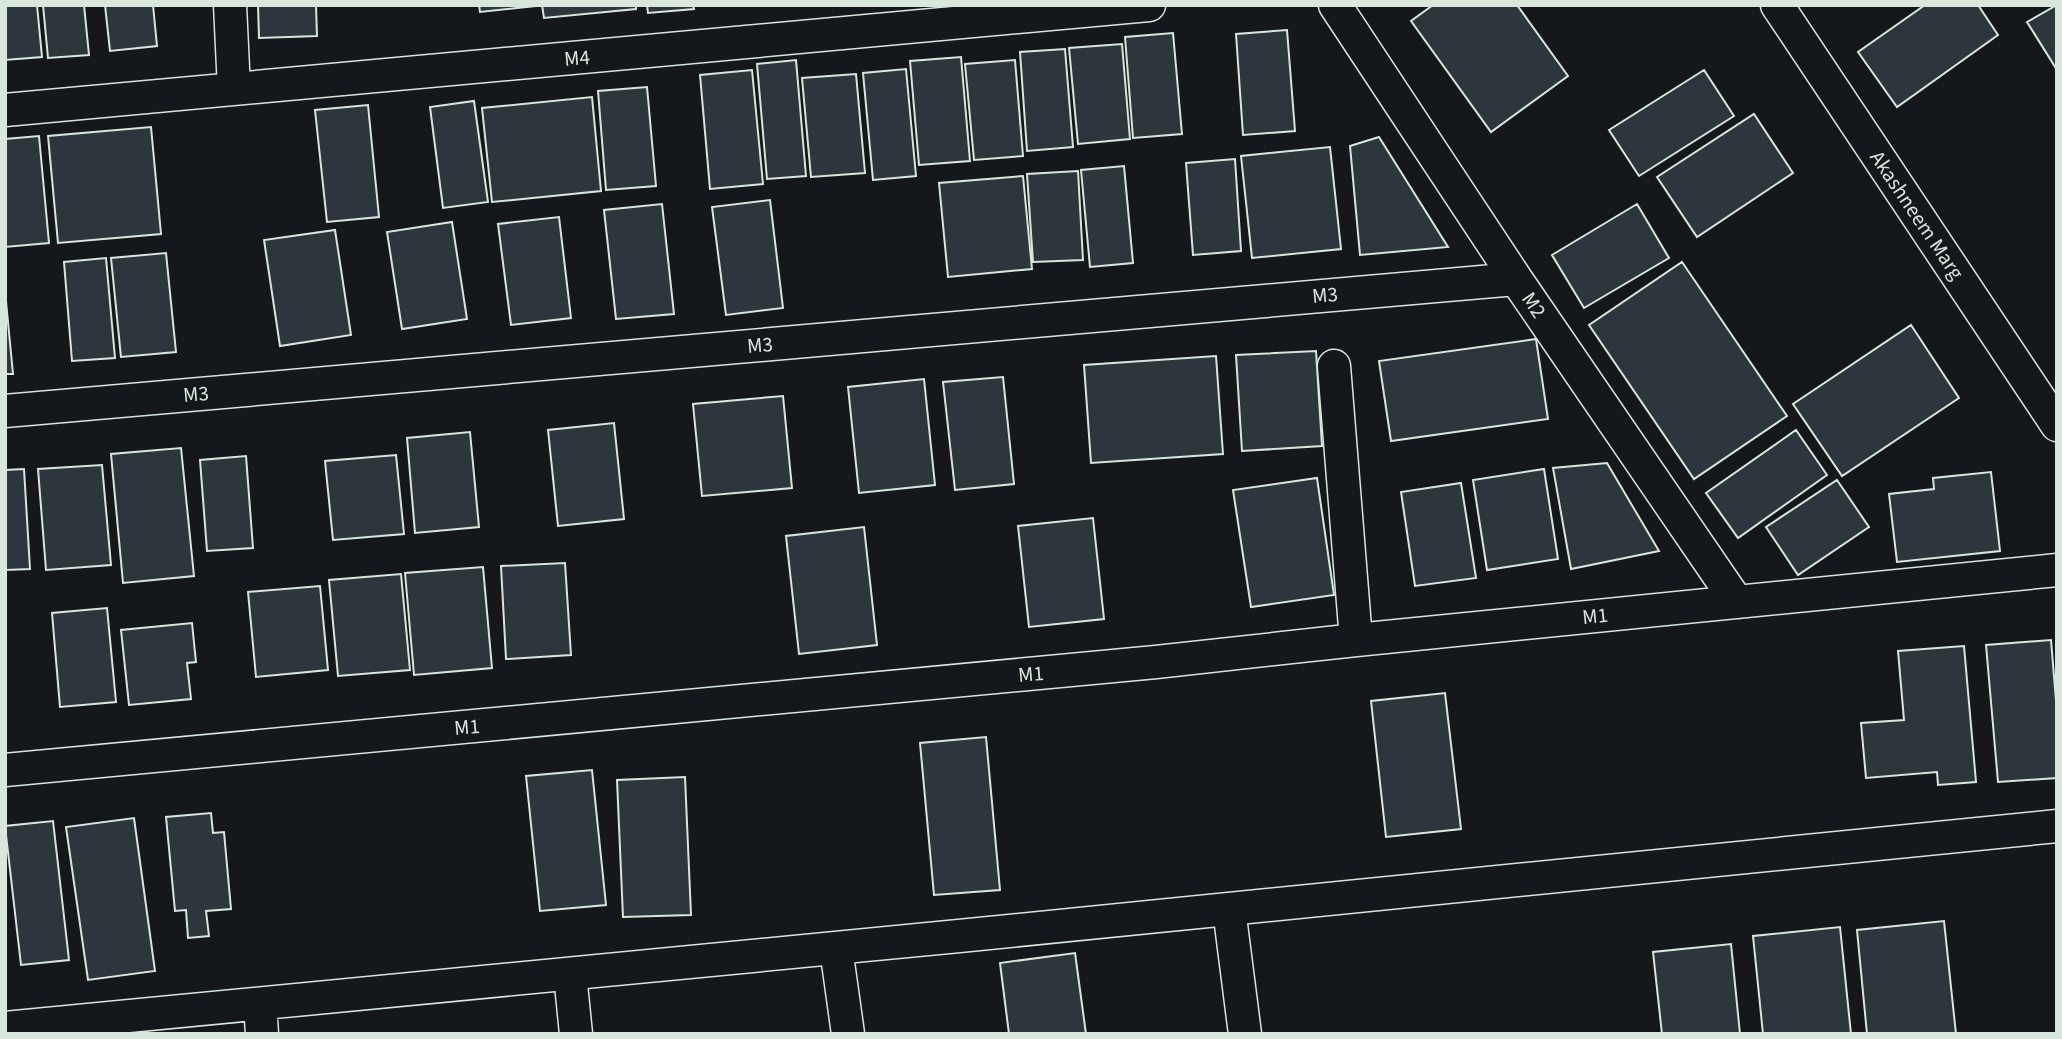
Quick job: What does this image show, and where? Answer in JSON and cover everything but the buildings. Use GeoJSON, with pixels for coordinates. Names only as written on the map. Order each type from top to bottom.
{"type":"FeatureCollection","features":[{"type":"Feature","properties":{"kind":"street"},"geometry":{"type":"LineString","coordinates":[[230,5],[234,89]]}},
{"type":"Feature","properties":{"kind":"street","name":"M4"},"geometry":{"type":"LineString","coordinates":[[5,110],[234,89],[931,15],[1149,5]]}},
{"type":"Feature","properties":{"kind":"street","name":"M2"},"geometry":{"type":"LineString","coordinates":[[1335,5],[1516,278],[1737,601]]}},
{"type":"Feature","properties":{"kind":"street","name":"Akashneem Marg"},"geometry":{"type":"LineString","coordinates":[[1777,5],[2057,425]]}},
{"type":"Feature","properties":{"kind":"street","name":"M3"},"geometry":{"type":"LineString","coordinates":[[5,411],[1516,278]]}},
{"type":"Feature","properties":{"kind":"street"},"geometry":{"type":"LineString","coordinates":[[1334,366],[1356,640]]}},
{"type":"Feature","properties":{"kind":"street","name":"M1"},"geometry":{"type":"LineString","coordinates":[[5,770],[1156,662],[2057,570]]}},
{"type":"Feature","properties":{"kind":"street"},"geometry":{"type":"LineString","coordinates":[[5,1028],[261,1019],[570,974],[2057,826]]}},
{"type":"Feature","properties":{"kind":"street"},"geometry":{"type":"LineString","coordinates":[[1229,909],[1245,1034]]}},
{"type":"Feature","properties":{"kind":"street"},"geometry":{"type":"LineString","coordinates":[[836,948],[848,1034]]}},
{"type":"Feature","properties":{"kind":"street"},"geometry":{"type":"LineString","coordinates":[[570,974],[576,1034]]}}]}
